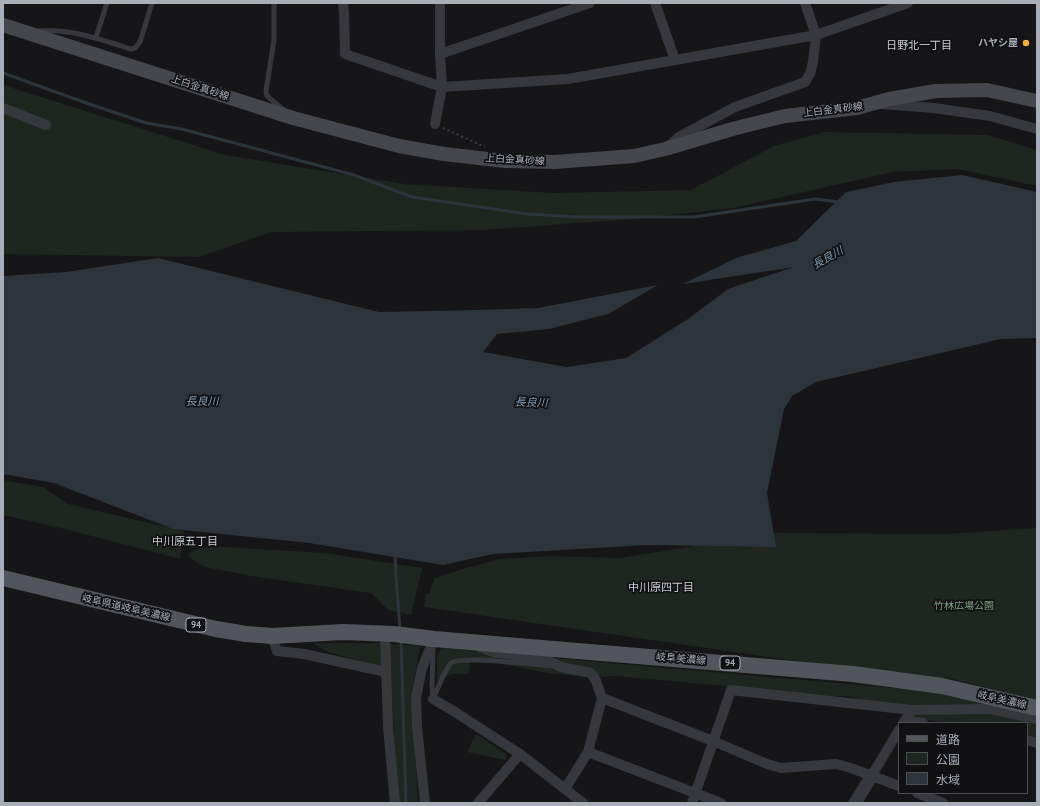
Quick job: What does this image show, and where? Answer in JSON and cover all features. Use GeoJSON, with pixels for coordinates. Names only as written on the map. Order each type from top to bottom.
{"type":"FeatureCollection","features":[{"type":"Feature","properties":{"kind":"main road","name":"上白金真砂線"},"geometry":{"type":"LineString","coordinates":[[3,25],[293,118],[399,146],[444,154],[505,161],[555,162],[634,156],[666,149],[736,128],[785,116],[857,108],[889,99],[936,90],[987,90],[1037,101]]}},
{"type":"Feature","properties":{"kind":"main road","name":"岐阜県道岐阜美濃線"},"geometry":{"type":"LineString","coordinates":[[3,578],[216,630],[272,636],[343,632],[390,634]]}},
{"type":"Feature","properties":{"kind":"main road","name":"岐阜美濃線"},"geometry":{"type":"LineString","coordinates":[[390,634],[853,674],[942,686],[1037,708]]}},
{"type":"Feature","properties":{"kind":"street"},"geometry":{"type":"LineString","coordinates":[[342,3],[344,12],[345,54],[442,87],[568,79],[816,35],[908,3]]}},
{"type":"Feature","properties":{"kind":"street"},"geometry":{"type":"LineString","coordinates":[[435,124],[442,87],[440,54],[440,3]]}},
{"type":"Feature","properties":{"kind":"street"},"geometry":{"type":"LineString","coordinates":[[440,54],[590,3]]}},
{"type":"Feature","properties":{"kind":"street"},"geometry":{"type":"LineString","coordinates":[[655,3],[675,60]]}},
{"type":"Feature","properties":{"kind":"street"},"geometry":{"type":"LineString","coordinates":[[666,149],[678,138],[735,107],[805,82],[810,74],[816,35],[805,3]]}},
{"type":"Feature","properties":{"kind":"street"},"geometry":{"type":"LineString","coordinates":[[873,104],[934,108],[990,116],[1037,128]]}},
{"type":"Feature","properties":{"kind":"street"},"geometry":{"type":"LineString","coordinates":[[3,108],[46,125]]}},
{"type":"Feature","properties":{"kind":"street"},"geometry":{"type":"LineString","coordinates":[[390,634],[386,672],[388,727],[395,803]]}},
{"type":"Feature","properties":{"kind":"street"},"geometry":{"type":"LineString","coordinates":[[272,636],[277,651],[304,654],[386,672]]}},
{"type":"Feature","properties":{"kind":"street"},"geometry":{"type":"LineString","coordinates":[[425,803],[417,727],[416,698],[427,638]]}},
{"type":"Feature","properties":{"kind":"street"},"geometry":{"type":"LineString","coordinates":[[464,641],[493,652],[545,659],[561,667],[591,673],[596,681],[602,698],[588,752],[568,796]]}},
{"type":"Feature","properties":{"kind":"street"},"geometry":{"type":"LineString","coordinates":[[694,798],[731,690],[912,710],[990,709],[1037,719]]}},
{"type":"Feature","properties":{"kind":"street"},"geometry":{"type":"LineString","coordinates":[[602,698],[781,768],[836,764],[872,775],[898,786]]}},
{"type":"Feature","properties":{"kind":"street"},"geometry":{"type":"LineString","coordinates":[[433,699],[520,754],[568,796],[583,803]]}},
{"type":"Feature","properties":{"kind":"street"},"geometry":{"type":"LineString","coordinates":[[904,721],[912,710]]}},
{"type":"Feature","properties":{"kind":"street"},"geometry":{"type":"LineString","coordinates":[[855,803],[898,732]]}},
{"type":"Feature","properties":{"kind":"street"},"geometry":{"type":"LineString","coordinates":[[588,752],[694,798],[721,803]]}},
{"type":"Feature","properties":{"kind":"street"},"geometry":{"type":"LineString","coordinates":[[478,803],[520,754]]}},
{"type":"Feature","properties":{"kind":"street"},"geometry":{"type":"LineString","coordinates":[[920,794],[943,803]]}},
{"type":"Feature","properties":{"kind":"lane"},"geometry":{"type":"LineString","coordinates":[[96,37],[107,3]]}},
{"type":"Feature","properties":{"kind":"lane"},"geometry":{"type":"LineString","coordinates":[[26,32],[46,30],[85,35],[96,37],[131,49],[135,48],[140,42],[152,3]]}},
{"type":"Feature","properties":{"kind":"lane"},"geometry":{"type":"LineString","coordinates":[[274,3],[274,40],[266,91],[267,96],[293,118]]}},
{"type":"Feature","properties":{"kind":"lane"},"geometry":{"type":"LineString","coordinates":[[427,638],[433,699]]}},
{"type":"Feature","properties":{"kind":"lane"},"geometry":{"type":"LineString","coordinates":[[433,699],[447,670],[451,664],[456,661],[478,660],[561,667]]}},
{"type":"Feature","properties":{"kind":"path"},"geometry":{"type":"LineString","coordinates":[[435,124],[489,149]]}},
{"type":"Feature","properties":{"kind":"green space"},"geometry":{"type":"Polygon","coordinates":[[[3,85],[225,155],[404,184],[553,193],[691,190],[774,146],[824,132],[988,135],[1037,150],[1037,186],[958,169],[893,172],[733,208],[622,220],[483,230],[271,232],[199,257],[3,254],[3,85]]]}},
{"type":"Feature","properties":{"kind":"green space"},"geometry":{"type":"Polygon","coordinates":[[[3,480],[43,487],[68,504],[184,531],[180,559],[65,529],[3,515],[3,480]]]}},
{"type":"Feature","properties":{"kind":"green space","name":"竹林広場公園"},"geometry":{"type":"Polygon","coordinates":[[[1037,528],[1037,701],[953,679],[789,660],[424,607],[426,594],[429,593],[435,578],[500,559],[550,556],[620,558],[775,533],[945,534],[1037,528]]]}},
{"type":"Feature","properties":{"kind":"green space"},"geometry":{"type":"Polygon","coordinates":[[[209,546],[325,553],[422,568],[411,615],[388,610],[371,593],[257,577],[205,567],[190,558],[188,555],[190,552],[209,546]]]}},
{"type":"Feature","properties":{"kind":"green space"},"geometry":{"type":"Polygon","coordinates":[[[313,643],[378,643],[420,646],[412,692],[418,803],[397,803],[391,670],[325,651],[313,643]]]}},
{"type":"Feature","properties":{"kind":"green space"},"geometry":{"type":"Polygon","coordinates":[[[442,648],[939,692],[1037,714],[1037,738],[1028,735],[1028,722],[942,722],[920,719],[904,715],[896,703],[872,702],[847,696],[830,696],[617,676],[587,677],[548,673],[471,658],[468,674],[451,674],[437,682],[437,654],[442,648]]]}},
{"type":"Feature","properties":{"kind":"green space"},"geometry":{"type":"Polygon","coordinates":[[[476,734],[506,754],[506,760],[467,752],[476,734]]]}},
{"type":"Feature","properties":{"kind":"water","name":"長良川"},"geometry":{"type":"Polygon","coordinates":[[[962,175],[1037,192],[1037,338],[1001,339],[816,382],[792,396],[784,409],[767,493],[776,547],[647,545],[493,554],[443,565],[309,543],[173,529],[54,483],[3,474],[3,276],[66,272],[158,258],[379,312],[538,308],[658,285],[608,314],[549,329],[497,334],[483,352],[567,367],[626,358],[688,319],[728,289],[794,267],[683,284],[736,258],[796,241],[846,192],[894,182],[962,175]]]}},
{"type":"Feature","properties":{"kind":"waterway"},"geometry":{"type":"LineString","coordinates":[[3,73],[146,123],[182,129],[354,175],[412,197],[528,214],[578,217],[694,217],[815,199],[839,202]]}},
{"type":"Feature","properties":{"kind":"waterway"},"geometry":{"type":"LineString","coordinates":[[395,553],[400,629]]}},
{"type":"Feature","properties":{"kind":"waterway"},"geometry":{"type":"LineString","coordinates":[[401,639],[406,803]]}},
{"type":"Feature","properties":{"kind":"place","name":"ハヤシ屋"},"geometry":{"type":"Point","coordinates":[1026,43]}},
{"type":"Feature","properties":{"kind":"district","name":"日野北一丁目"},"geometry":{"type":"Point","coordinates":[919,46]}},
{"type":"Feature","properties":{"kind":"district","name":"中川原五丁目"},"geometry":{"type":"Point","coordinates":[185,542]}},
{"type":"Feature","properties":{"kind":"district","name":"中川原四丁目"},"geometry":{"type":"Point","coordinates":[661,588]}}]}
